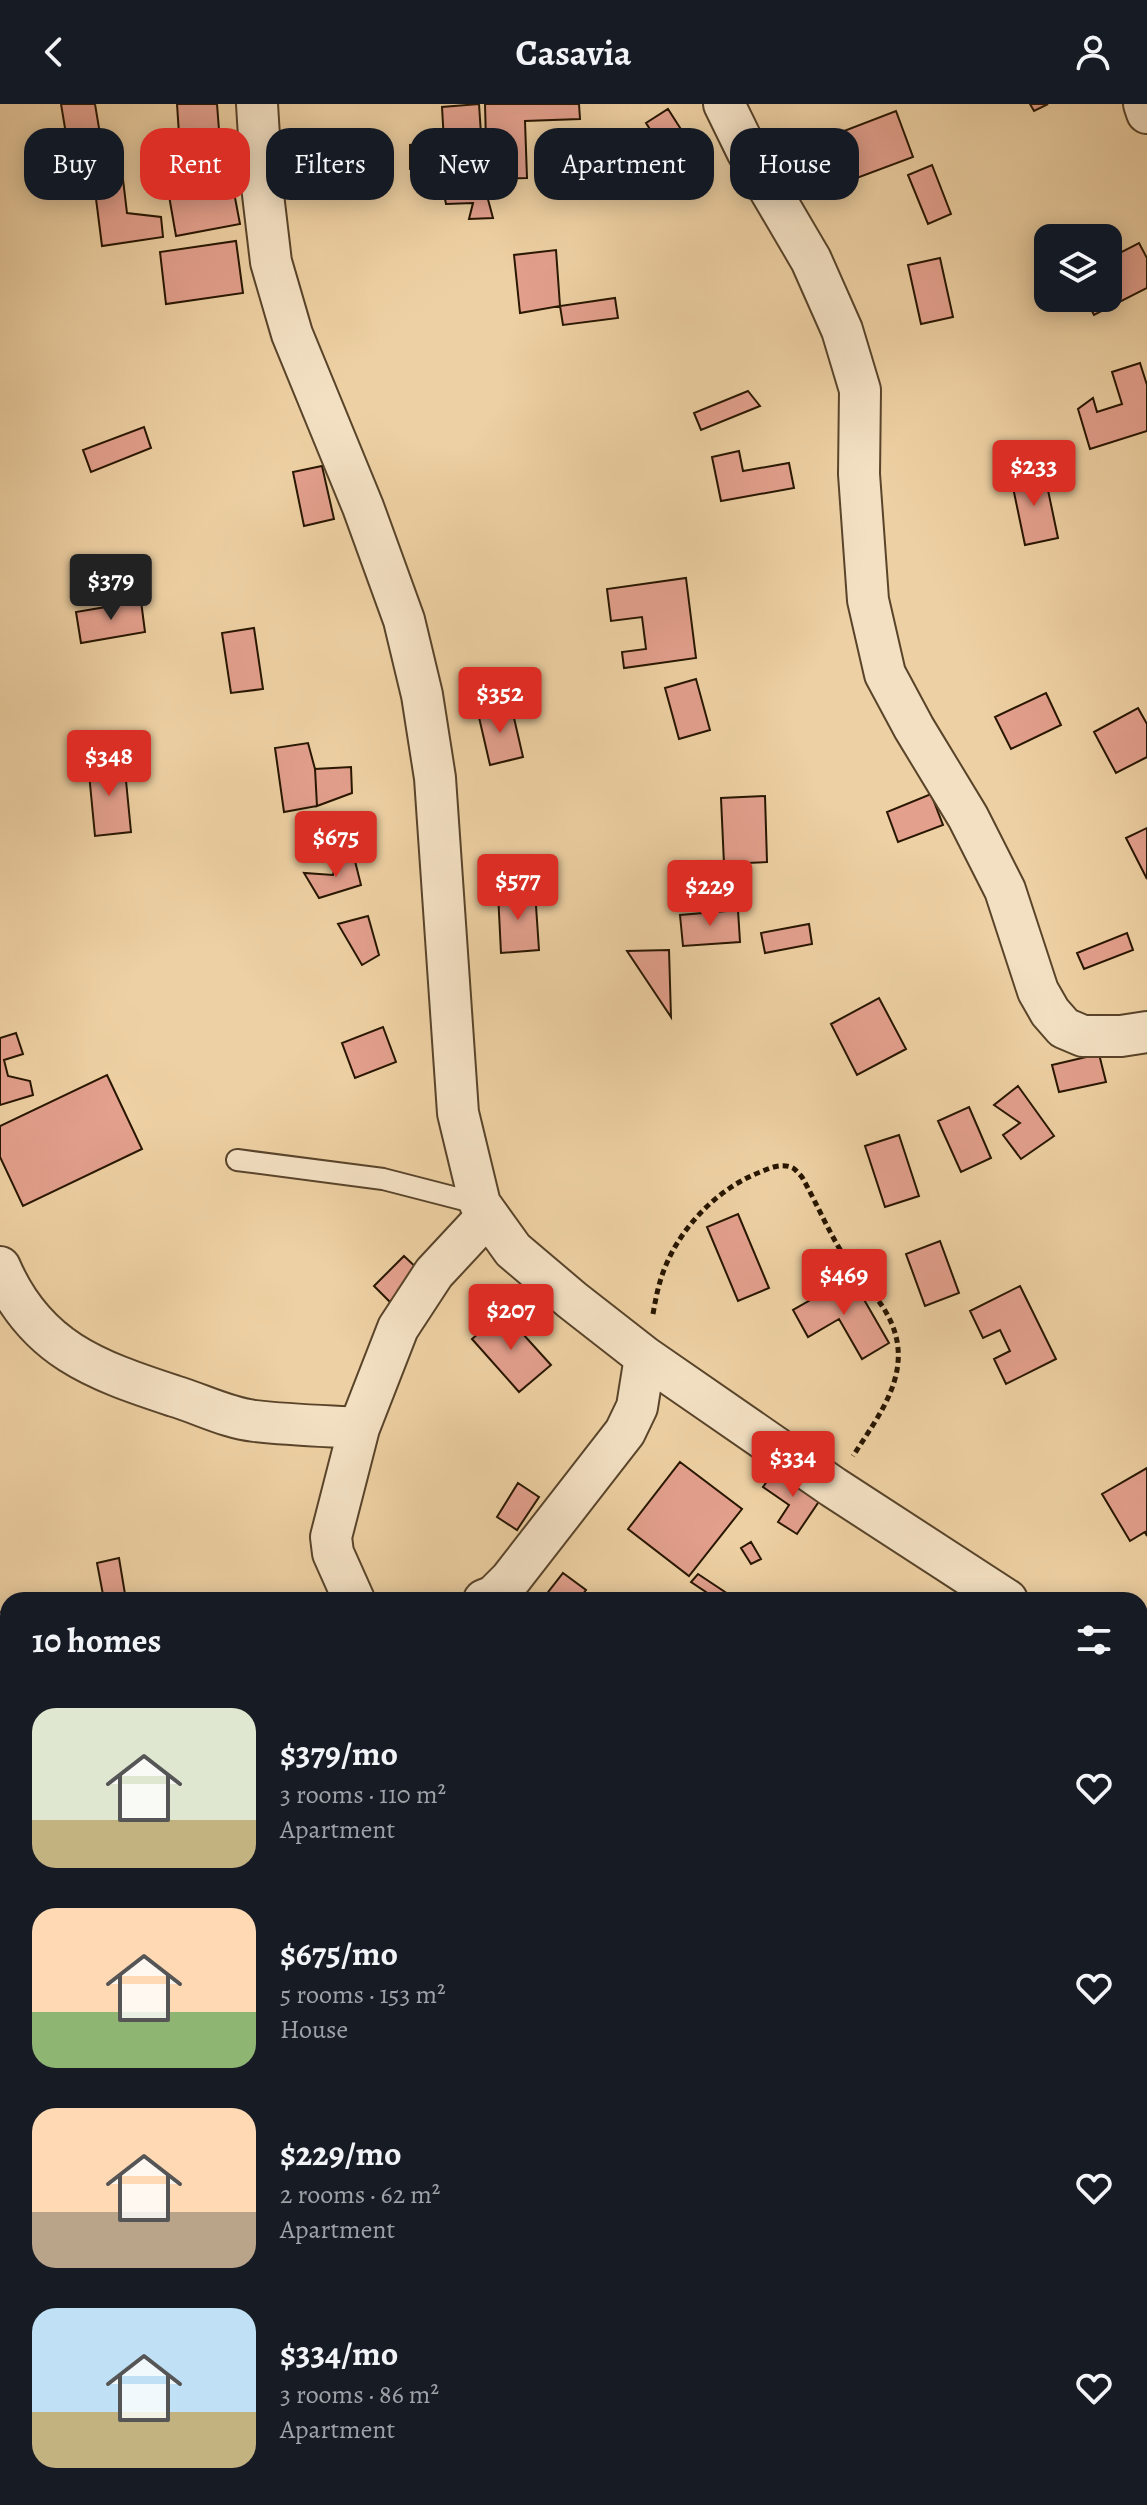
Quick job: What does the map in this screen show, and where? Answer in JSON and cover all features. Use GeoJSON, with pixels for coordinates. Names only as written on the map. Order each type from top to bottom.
{"type":"FeatureCollection","features":[{"type":"Feature","properties":{"kind":"street"},"geometry":{"type":"LineString","coordinates":[[257,104],[271,262],[292,334],[363,507],[404,620],[422,695],[435,778],[458,1113],[484,1210],[513,1250],[645,1357],[833,1487],[995,1592]]}},
{"type":"Feature","properties":{"kind":"street"},"geometry":{"type":"LineString","coordinates":[[724,104],[747,151],[811,260],[842,330],[860,390],[859,474],[868,600],[885,674],[968,817],[1005,890],[1038,991],[1050,1012],[1064,1028],[1083,1036],[1147,1032]]}},
{"type":"Feature","properties":{"kind":"street"},"geometry":{"type":"LineString","coordinates":[[1144,104],[1147,113]]}},
{"type":"Feature","properties":{"kind":"street"},"geometry":{"type":"LineString","coordinates":[[350,1592],[333,1553],[331,1537],[359,1428],[398,1328],[434,1273],[484,1210]]}},
{"type":"Feature","properties":{"kind":"street"},"geometry":{"type":"LineString","coordinates":[[0,1267],[21,1309],[72,1355],[103,1371],[252,1421],[359,1428]]}},
{"type":"Feature","properties":{"kind":"street"},"geometry":{"type":"LineString","coordinates":[[498,1592],[625,1432],[637,1407],[645,1357]]}},
{"type":"Feature","properties":{"kind":"lane"},"geometry":{"type":"LineString","coordinates":[[237,1160],[383,1179],[484,1210]]}},
{"type":"Feature","properties":{"kind":"path"},"geometry":{"type":"LineString","coordinates":[[645,1357],[656,1294],[666,1263],[687,1230],[713,1200],[748,1176],[778,1165],[791,1167],[802,1177],[846,1259],[887,1314],[897,1340],[897,1368],[892,1393],[833,1487]]}},
{"type":"Feature","properties":{"kind":"building"},"geometry":{"type":"Polygon","coordinates":[[[61,104],[95,104],[99,128],[65,128],[61,104]]]}},
{"type":"Feature","properties":{"kind":"building"},"geometry":{"type":"Polygon","coordinates":[[[177,104],[217,104],[219,128],[179,128],[177,104]]]}},
{"type":"Feature","properties":{"kind":"building"},"geometry":{"type":"Polygon","coordinates":[[[479,104],[481,128],[443,128],[442,107],[479,104]]]}},
{"type":"Feature","properties":{"kind":"building"},"geometry":{"type":"Polygon","coordinates":[[[485,104],[579,104],[580,119],[525,121],[527,178],[518,178],[518,128],[486,128],[485,104]]]}},
{"type":"Feature","properties":{"kind":"building"},"geometry":{"type":"Polygon","coordinates":[[[1030,104],[1048,104],[1034,111],[1030,104]]]}},
{"type":"Feature","properties":{"kind":"building"},"geometry":{"type":"Polygon","coordinates":[[[668,109],[680,128],[649,128],[646,123],[668,109]]]}},
{"type":"Feature","properties":{"kind":"building"},"geometry":{"type":"Polygon","coordinates":[[[896,111],[913,157],[859,177],[859,128],[852,128],[896,111]]]}},
{"type":"Feature","properties":{"kind":"building"},"geometry":{"type":"Polygon","coordinates":[[[932,165],[951,214],[928,224],[908,175],[932,165]]]}},
{"type":"Feature","properties":{"kind":"building"},"geometry":{"type":"Polygon","coordinates":[[[124,188],[127,213],[161,217],[163,237],[102,246],[96,200],[124,200],[124,188]]]}},
{"type":"Feature","properties":{"kind":"building"},"geometry":{"type":"Polygon","coordinates":[[[170,200],[235,200],[240,224],[176,236],[170,200]]]}},
{"type":"Feature","properties":{"kind":"building"},"geometry":{"type":"Polygon","coordinates":[[[445,200],[488,200],[493,218],[469,219],[473,203],[446,204],[445,200]]]}},
{"type":"Feature","properties":{"kind":"building"},"geometry":{"type":"Polygon","coordinates":[[[236,241],[243,293],[166,304],[160,252],[236,241]]]}},
{"type":"Feature","properties":{"kind":"building"},"geometry":{"type":"Polygon","coordinates":[[[1139,243],[1147,258],[1147,288],[1122,301],[1122,252],[1139,243]]]}},
{"type":"Feature","properties":{"kind":"building"},"geometry":{"type":"Polygon","coordinates":[[[556,250],[560,306],[520,313],[514,255],[556,250]]]}},
{"type":"Feature","properties":{"kind":"building"},"geometry":{"type":"Polygon","coordinates":[[[940,258],[953,317],[921,324],[908,265],[940,258]]]}},
{"type":"Feature","properties":{"kind":"building"},"geometry":{"type":"Polygon","coordinates":[[[615,298],[618,318],[563,325],[560,306],[615,298]]]}},
{"type":"Feature","properties":{"kind":"building"},"geometry":{"type":"Polygon","coordinates":[[[1140,363],[1147,385],[1147,431],[1090,449],[1078,409],[1093,398],[1097,412],[1122,404],[1112,372],[1140,363]]]}},
{"type":"Feature","properties":{"kind":"building"},"geometry":{"type":"Polygon","coordinates":[[[748,391],[760,406],[701,430],[694,413],[748,391]]]}},
{"type":"Feature","properties":{"kind":"building"},"geometry":{"type":"Polygon","coordinates":[[[144,427],[151,448],[91,472],[83,450],[144,427]]]}},
{"type":"Feature","properties":{"kind":"building"},"geometry":{"type":"Polygon","coordinates":[[[739,451],[743,471],[789,463],[794,488],[721,501],[712,457],[739,451]]]}},
{"type":"Feature","properties":{"kind":"building"},"geometry":{"type":"Polygon","coordinates":[[[322,466],[334,519],[304,526],[293,472],[322,466]]]}},
{"type":"Feature","properties":{"kind":"building"},"geometry":{"type":"Polygon","coordinates":[[[1044,471],[1058,538],[1025,545],[1011,478],[1044,471]]]}},
{"type":"Feature","properties":{"kind":"building"},"geometry":{"type":"Polygon","coordinates":[[[686,578],[696,658],[624,668],[622,652],[646,649],[642,617],[611,621],[607,589],[686,578]]]}},
{"type":"Feature","properties":{"kind":"building"},"geometry":{"type":"Polygon","coordinates":[[[141,601],[145,632],[81,643],[76,612],[141,601]]]}},
{"type":"Feature","properties":{"kind":"building"},"geometry":{"type":"Polygon","coordinates":[[[254,628],[263,689],[231,693],[222,633],[254,628]]]}},
{"type":"Feature","properties":{"kind":"building"},"geometry":{"type":"Polygon","coordinates":[[[696,679],[710,730],[679,739],[665,688],[696,679]]]}},
{"type":"Feature","properties":{"kind":"building"},"geometry":{"type":"Polygon","coordinates":[[[1046,693],[1061,725],[1011,749],[995,717],[1046,693]]]}},
{"type":"Feature","properties":{"kind":"building"},"geometry":{"type":"Polygon","coordinates":[[[511,705],[523,757],[490,765],[478,713],[511,705]]]}},
{"type":"Feature","properties":{"kind":"building"},"geometry":{"type":"Polygon","coordinates":[[[1138,708],[1147,724],[1147,757],[1116,773],[1094,732],[1138,708]]]}},
{"type":"Feature","properties":{"kind":"building"},"geometry":{"type":"Polygon","coordinates":[[[308,743],[315,769],[317,806],[284,812],[275,748],[308,743]]]}},
{"type":"Feature","properties":{"kind":"building"},"geometry":{"type":"Polygon","coordinates":[[[124,760],[131,832],[95,836],[88,763],[124,760]]]}},
{"type":"Feature","properties":{"kind":"building"},"geometry":{"type":"Polygon","coordinates":[[[351,767],[352,793],[317,806],[315,769],[351,767]]]}},
{"type":"Feature","properties":{"kind":"building"},"geometry":{"type":"Polygon","coordinates":[[[931,794],[943,825],[898,842],[887,812],[931,794]]]}},
{"type":"Feature","properties":{"kind":"building"},"geometry":{"type":"Polygon","coordinates":[[[765,796],[767,862],[724,864],[721,798],[765,796]]]}},
{"type":"Feature","properties":{"kind":"building"},"geometry":{"type":"Polygon","coordinates":[[[1147,828],[1147,879],[1126,838],[1147,828]]]}},
{"type":"Feature","properties":{"kind":"building"},"geometry":{"type":"Polygon","coordinates":[[[337,857],[355,861],[361,885],[319,898],[304,873],[333,875],[337,857]]]}},
{"type":"Feature","properties":{"kind":"building"},"geometry":{"type":"Polygon","coordinates":[[[535,891],[539,950],[501,953],[498,893],[535,891]]]}},
{"type":"Feature","properties":{"kind":"building"},"geometry":{"type":"Polygon","coordinates":[[[738,910],[740,942],[683,946],[680,915],[738,910]]]}},
{"type":"Feature","properties":{"kind":"building"},"geometry":{"type":"Polygon","coordinates":[[[368,916],[379,955],[362,965],[338,924],[368,916]]]}},
{"type":"Feature","properties":{"kind":"building"},"geometry":{"type":"Polygon","coordinates":[[[809,924],[812,944],[765,953],[761,933],[809,924]]]}},
{"type":"Feature","properties":{"kind":"building"},"geometry":{"type":"Polygon","coordinates":[[[1127,933],[1133,950],[1084,969],[1077,953],[1127,933]]]}},
{"type":"Feature","properties":{"kind":"building"},"geometry":{"type":"Polygon","coordinates":[[[669,950],[671,1017],[627,951],[669,950]]]}},
{"type":"Feature","properties":{"kind":"building"},"geometry":{"type":"Polygon","coordinates":[[[879,998],[906,1049],[857,1075],[831,1024],[879,998]]]}},
{"type":"Feature","properties":{"kind":"building"},"geometry":{"type":"Polygon","coordinates":[[[383,1027],[396,1062],[355,1078],[342,1043],[383,1027]]]}},
{"type":"Feature","properties":{"kind":"building"},"geometry":{"type":"Polygon","coordinates":[[[16,1033],[23,1054],[4,1060],[8,1076],[30,1081],[33,1095],[0,1105],[0,1038],[16,1033]]]}},
{"type":"Feature","properties":{"kind":"building"},"geometry":{"type":"Polygon","coordinates":[[[1099,1054],[1106,1082],[1059,1092],[1052,1065],[1099,1054]]]}},
{"type":"Feature","properties":{"kind":"building"},"geometry":{"type":"Polygon","coordinates":[[[107,1075],[142,1149],[23,1206],[0,1157],[0,1126],[107,1075]]]}},
{"type":"Feature","properties":{"kind":"building"},"geometry":{"type":"Polygon","coordinates":[[[1018,1086],[1054,1136],[1021,1159],[1003,1135],[1020,1123],[994,1105],[1018,1086]]]}},
{"type":"Feature","properties":{"kind":"building"},"geometry":{"type":"Polygon","coordinates":[[[969,1107],[991,1158],[961,1172],[938,1121],[969,1107]]]}},
{"type":"Feature","properties":{"kind":"building"},"geometry":{"type":"Polygon","coordinates":[[[899,1135],[919,1196],[885,1207],[865,1146],[899,1135]]]}},
{"type":"Feature","properties":{"kind":"building"},"geometry":{"type":"Polygon","coordinates":[[[738,1214],[769,1288],[738,1301],[707,1227],[738,1214]]]}},
{"type":"Feature","properties":{"kind":"building"},"geometry":{"type":"Polygon","coordinates":[[[940,1241],[959,1293],[925,1306],[906,1254],[940,1241]]]}},
{"type":"Feature","properties":{"kind":"building"},"geometry":{"type":"Polygon","coordinates":[[[404,1256],[421,1272],[390,1302],[374,1286],[404,1256]]]}},
{"type":"Feature","properties":{"kind":"building"},"geometry":{"type":"Polygon","coordinates":[[[851,1277],[889,1343],[862,1359],[839,1319],[808,1337],[793,1310],[851,1277]]]}},
{"type":"Feature","properties":{"kind":"building"},"geometry":{"type":"Polygon","coordinates":[[[1020,1286],[1056,1359],[1006,1384],[994,1359],[1010,1351],[1000,1330],[983,1338],[970,1311],[1020,1286]]]}},
{"type":"Feature","properties":{"kind":"building"},"geometry":{"type":"Polygon","coordinates":[[[503,1312],[551,1365],[519,1392],[472,1339],[503,1312]]]}},
{"type":"Feature","properties":{"kind":"building"},"geometry":{"type":"Polygon","coordinates":[[[680,1462],[742,1509],[689,1576],[628,1529],[680,1462]]]}},
{"type":"Feature","properties":{"kind":"building"},"geometry":{"type":"Polygon","coordinates":[[[777,1467],[822,1497],[797,1534],[778,1522],[789,1505],[763,1487],[777,1467]]]}},
{"type":"Feature","properties":{"kind":"building"},"geometry":{"type":"Polygon","coordinates":[[[1147,1468],[1147,1536],[1145,1532],[1130,1541],[1102,1494],[1147,1468]]]}},
{"type":"Feature","properties":{"kind":"building"},"geometry":{"type":"Polygon","coordinates":[[[518,1483],[539,1497],[517,1530],[497,1517],[518,1483]]]}},
{"type":"Feature","properties":{"kind":"building"},"geometry":{"type":"Polygon","coordinates":[[[751,1542],[761,1559],[751,1564],[741,1548],[751,1542]]]}},
{"type":"Feature","properties":{"kind":"building"},"geometry":{"type":"Polygon","coordinates":[[[119,1558],[125,1592],[102,1592],[97,1563],[119,1558]]]}},
{"type":"Feature","properties":{"kind":"building"},"geometry":{"type":"Polygon","coordinates":[[[563,1573],[586,1590],[584,1592],[548,1592],[563,1573]]]}},
{"type":"Feature","properties":{"kind":"building"},"geometry":{"type":"Polygon","coordinates":[[[698,1574],[725,1592],[706,1592],[691,1582],[698,1574]]]}}]}
